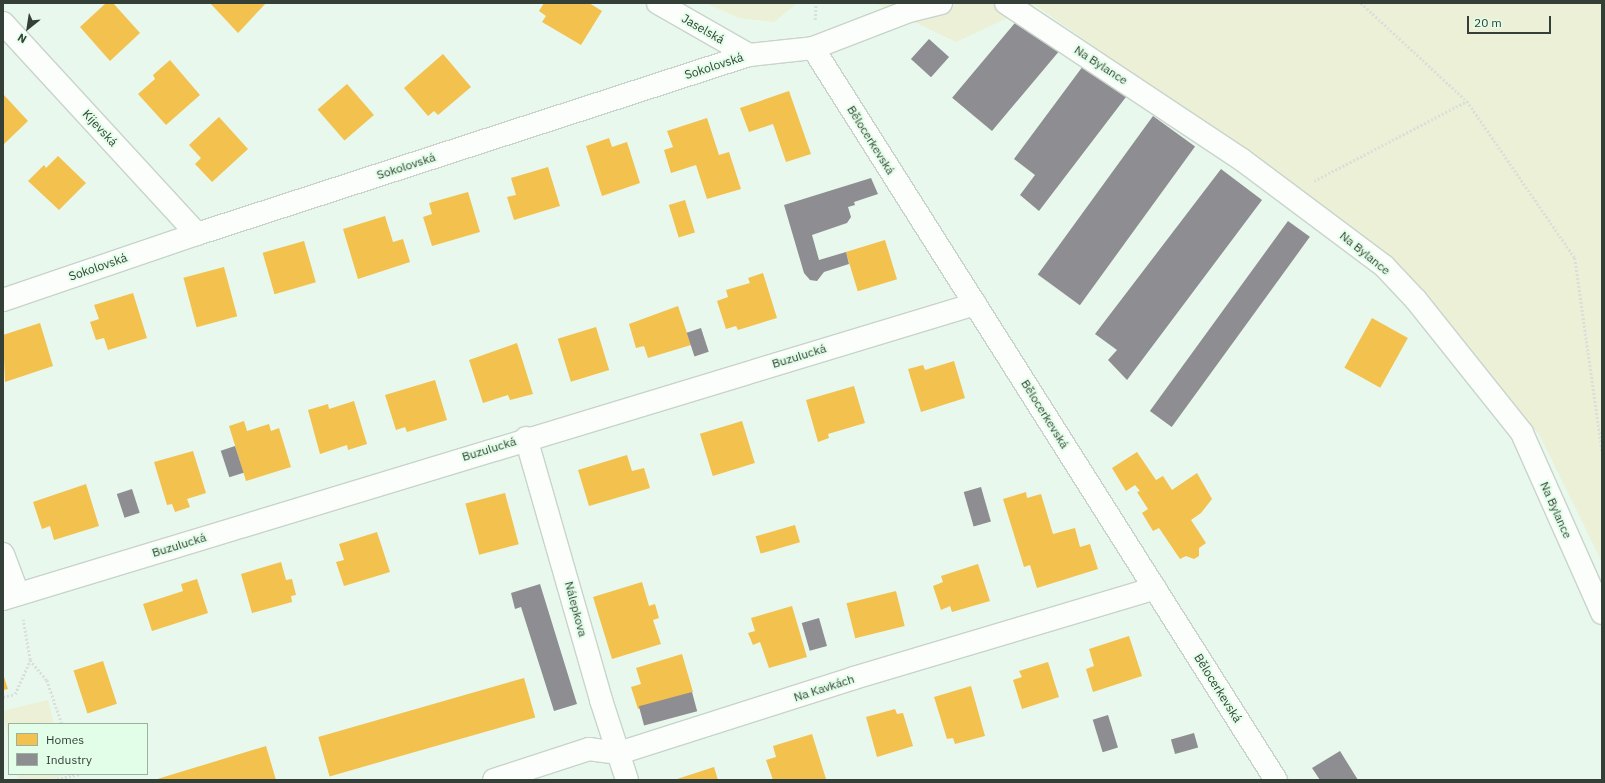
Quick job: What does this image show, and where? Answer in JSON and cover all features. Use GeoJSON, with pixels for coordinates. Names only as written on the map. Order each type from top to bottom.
{"type":"FeatureCollection","features":[{"type":"Feature","properties":{"kind":"street","name":"Jaselská"},"geometry":{"type":"LineString","coordinates":[[658,3],[749,55]]}},
{"type":"Feature","properties":{"kind":"street"},"geometry":{"type":"LineString","coordinates":[[813,48],[909,11],[941,3]]}},
{"type":"Feature","properties":{"kind":"street","name":"Na Bylance"},"geometry":{"type":"LineString","coordinates":[[1006,3],[1207,136],[1288,194],[1384,266],[1416,300],[1522,433],[1602,613]]}},
{"type":"Feature","properties":{"kind":"street","name":"Kijevská"},"geometry":{"type":"LineString","coordinates":[[3,23],[197,234]]}},
{"type":"Feature","properties":{"kind":"street","name":"Sokolovská"},"geometry":{"type":"LineString","coordinates":[[3,300],[197,234],[749,55],[813,48]]}},
{"type":"Feature","properties":{"kind":"street","name":"Bělocerkevská"},"geometry":{"type":"LineString","coordinates":[[813,48],[1276,780]]}},
{"type":"Feature","properties":{"kind":"street","name":"Buzulucká"},"geometry":{"type":"LineString","coordinates":[[10,596],[526,438],[975,304]]}},
{"type":"Feature","properties":{"kind":"street","name":"Nálepkova"},"geometry":{"type":"LineString","coordinates":[[526,438],[601,700],[628,780]]}},
{"type":"Feature","properties":{"kind":"street"},"geometry":{"type":"LineString","coordinates":[[3,554],[10,596]]}},
{"type":"Feature","properties":{"kind":"street","name":"Na Kavkách"},"geometry":{"type":"LineString","coordinates":[[494,780],[590,750],[620,753],[854,678],[1154,588]]}},
{"type":"Feature","properties":{"kind":"path"},"geometry":{"type":"LineString","coordinates":[[1361,3],[1467,101],[1575,258],[1602,451]]}},
{"type":"Feature","properties":{"kind":"path"},"geometry":{"type":"LineString","coordinates":[[1288,194],[1467,101]]}},
{"type":"Feature","properties":{"kind":"path"},"geometry":{"type":"LineString","coordinates":[[10,596],[30,660],[47,680],[62,723]]}},
{"type":"Feature","properties":{"kind":"path"},"geometry":{"type":"LineString","coordinates":[[3,697],[15,694],[30,660]]}},
{"type":"Feature","properties":{"kind":"path"},"geometry":{"type":"LineString","coordinates":[[54,780],[75,775]]}},
{"type":"Feature","properties":{"kind":"green space"},"geometry":{"type":"Polygon","coordinates":[[[706,3],[797,3],[774,22],[739,18],[706,3]]]}},
{"type":"Feature","properties":{"kind":"green space"},"geometry":{"type":"Polygon","coordinates":[[[875,3],[1602,3],[1602,562],[1539,434],[1283,180],[1035,5],[956,42],[875,3]]]}},
{"type":"Feature","properties":{"kind":"green space"},"geometry":{"type":"Polygon","coordinates":[[[48,700],[54,723],[8,723],[8,737],[3,711],[48,700]]]}},
{"type":"Feature","properties":{"kind":"green space"},"geometry":{"type":"Polygon","coordinates":[[[17,775],[66,775],[47,780],[19,780],[17,775]]]}},
{"type":"Feature","properties":{"kind":"building: Homes"},"geometry":{"type":"Polygon","coordinates":[[[106,3],[113,3],[140,33],[110,61],[80,27],[106,3]]]}},
{"type":"Feature","properties":{"kind":"building: Homes"},"geometry":{"type":"Polygon","coordinates":[[[210,3],[266,3],[238,33],[210,3]]]}},
{"type":"Feature","properties":{"kind":"building: Homes"},"geometry":{"type":"Polygon","coordinates":[[[544,3],[589,3],[602,11],[581,45],[542,22],[546,16],[539,11],[544,3]]]}},
{"type":"Feature","properties":{"kind":"building: Homes"},"geometry":{"type":"Polygon","coordinates":[[[443,54],[471,87],[438,115],[434,111],[428,116],[404,88],[443,54]]]}},
{"type":"Feature","properties":{"kind":"building: Homes"},"geometry":{"type":"Polygon","coordinates":[[[170,60],[200,95],[166,125],[138,94],[155,79],[153,75],[170,60]]]}},
{"type":"Feature","properties":{"kind":"building: Homes"},"geometry":{"type":"Polygon","coordinates":[[[347,84],[374,115],[344,141],[318,110],[347,84]]]}},
{"type":"Feature","properties":{"kind":"building: Homes"},"geometry":{"type":"Polygon","coordinates":[[[789,91],[811,154],[786,162],[773,124],[749,132],[740,108],[789,91]]]}},
{"type":"Feature","properties":{"kind":"building: Homes"},"geometry":{"type":"Polygon","coordinates":[[[3,94],[28,121],[3,145],[3,94]]]}},
{"type":"Feature","properties":{"kind":"building: Homes"},"geometry":{"type":"Polygon","coordinates":[[[219,117],[248,149],[212,182],[195,164],[201,158],[189,145],[219,117]]]}},
{"type":"Feature","properties":{"kind":"building: Homes"},"geometry":{"type":"Polygon","coordinates":[[[707,118],[719,155],[729,152],[741,189],[707,199],[696,165],[671,173],[664,150],[673,147],[667,131],[707,118]]]}},
{"type":"Feature","properties":{"kind":"building: Homes"},"geometry":{"type":"Polygon","coordinates":[[[609,138],[612,147],[627,142],[640,183],[602,196],[586,146],[609,138]]]}},
{"type":"Feature","properties":{"kind":"building: Homes"},"geometry":{"type":"Polygon","coordinates":[[[58,156],[86,183],[59,210],[28,181],[44,165],[46,168],[58,156]]]}},
{"type":"Feature","properties":{"kind":"building: Homes"},"geometry":{"type":"Polygon","coordinates":[[[548,167],[560,206],[514,220],[507,197],[516,195],[511,178],[548,167]]]}},
{"type":"Feature","properties":{"kind":"building: Homes"},"geometry":{"type":"Polygon","coordinates":[[[468,192],[480,232],[432,246],[423,217],[432,214],[429,203],[468,192]]]}},
{"type":"Feature","properties":{"kind":"building: Homes"},"geometry":{"type":"Polygon","coordinates":[[[685,200],[695,233],[679,237],[669,205],[685,200]]]}},
{"type":"Feature","properties":{"kind":"building: Homes"},"geometry":{"type":"Polygon","coordinates":[[[385,216],[393,242],[403,239],[410,262],[358,279],[343,229],[385,216]]]}},
{"type":"Feature","properties":{"kind":"building: Homes"},"geometry":{"type":"Polygon","coordinates":[[[885,240],[897,279],[858,291],[846,252],[885,240]]]}},
{"type":"Feature","properties":{"kind":"building: Homes"},"geometry":{"type":"Polygon","coordinates":[[[304,241],[316,282],[275,294],[263,253],[304,241]]]}},
{"type":"Feature","properties":{"kind":"building: Homes"},"geometry":{"type":"Polygon","coordinates":[[[224,267],[237,316],[197,327],[183,278],[224,267]]]}},
{"type":"Feature","properties":{"kind":"building: Homes"},"geometry":{"type":"Polygon","coordinates":[[[763,273],[777,318],[738,330],[736,326],[726,329],[717,301],[728,297],[726,290],[750,283],[748,278],[763,273]]]}},
{"type":"Feature","properties":{"kind":"building: Homes"},"geometry":{"type":"Polygon","coordinates":[[[133,293],[147,338],[108,350],[104,338],[96,340],[90,322],[99,319],[94,305],[133,293]]]}},
{"type":"Feature","properties":{"kind":"building: Homes"},"geometry":{"type":"Polygon","coordinates":[[[678,306],[691,345],[648,358],[644,346],[636,348],[629,324],[678,306]]]}},
{"type":"Feature","properties":{"kind":"building: Homes"},"geometry":{"type":"Polygon","coordinates":[[[1372,318],[1408,338],[1380,388],[1344,368],[1372,318]]]}},
{"type":"Feature","properties":{"kind":"building: Homes"},"geometry":{"type":"Polygon","coordinates":[[[40,323],[53,366],[5,382],[3,335],[40,323]]]}},
{"type":"Feature","properties":{"kind":"building: Homes"},"geometry":{"type":"Polygon","coordinates":[[[596,327],[609,370],[571,382],[558,339],[596,327]]]}},
{"type":"Feature","properties":{"kind":"building: Homes"},"geometry":{"type":"Polygon","coordinates":[[[517,343],[533,394],[510,400],[508,395],[483,403],[469,360],[517,343]]]}},
{"type":"Feature","properties":{"kind":"building: Homes"},"geometry":{"type":"Polygon","coordinates":[[[954,361],[965,398],[921,412],[908,369],[923,365],[925,370],[954,361]]]}},
{"type":"Feature","properties":{"kind":"building: Homes"},"geometry":{"type":"Polygon","coordinates":[[[435,380],[447,420],[407,432],[405,427],[396,430],[385,395],[435,380]]]}},
{"type":"Feature","properties":{"kind":"building: Homes"},"geometry":{"type":"Polygon","coordinates":[[[854,386],[865,423],[828,434],[829,438],[818,442],[806,400],[854,386]]]}},
{"type":"Feature","properties":{"kind":"building: Homes"},"geometry":{"type":"Polygon","coordinates":[[[354,401],[367,444],[348,450],[347,445],[320,454],[308,410],[328,404],[329,409],[354,401]]]}},
{"type":"Feature","properties":{"kind":"building: Homes"},"geometry":{"type":"Polygon","coordinates":[[[244,421],[247,431],[269,424],[271,431],[279,428],[291,467],[246,481],[229,426],[244,421]]]}},
{"type":"Feature","properties":{"kind":"building: Homes"},"geometry":{"type":"Polygon","coordinates":[[[742,421],[755,463],[713,476],[700,434],[742,421]]]}},
{"type":"Feature","properties":{"kind":"building: Homes"},"geometry":{"type":"Polygon","coordinates":[[[193,451],[206,493],[187,499],[190,507],[175,512],[172,504],[167,505],[154,462],[193,451]]]}},
{"type":"Feature","properties":{"kind":"building: Homes"},"geometry":{"type":"Polygon","coordinates":[[[1137,452],[1156,480],[1163,476],[1172,490],[1197,473],[1212,499],[1201,513],[1191,520],[1206,543],[1199,548],[1199,556],[1194,559],[1186,556],[1180,559],[1159,528],[1153,531],[1142,513],[1148,509],[1137,492],[1140,491],[1135,485],[1126,491],[1112,468],[1137,452]]]}},
{"type":"Feature","properties":{"kind":"building: Homes"},"geometry":{"type":"Polygon","coordinates":[[[627,455],[632,471],[644,468],[650,488],[589,506],[578,470],[627,455]]]}},
{"type":"Feature","properties":{"kind":"building: Homes"},"geometry":{"type":"Polygon","coordinates":[[[86,484],[99,526],[54,540],[50,526],[42,529],[33,502],[86,484]]]}},
{"type":"Feature","properties":{"kind":"building: Homes"},"geometry":{"type":"Polygon","coordinates":[[[1026,492],[1027,498],[1041,494],[1053,534],[1075,528],[1080,547],[1090,544],[1098,569],[1037,588],[1030,565],[1024,567],[1003,499],[1026,492]]]}},
{"type":"Feature","properties":{"kind":"building: Homes"},"geometry":{"type":"Polygon","coordinates":[[[505,493],[519,544],[479,555],[465,504],[505,493]]]}},
{"type":"Feature","properties":{"kind":"building: Homes"},"geometry":{"type":"Polygon","coordinates":[[[795,525],[800,542],[761,554],[756,536],[795,525]]]}},
{"type":"Feature","properties":{"kind":"building: Homes"},"geometry":{"type":"Polygon","coordinates":[[[377,532],[390,572],[344,586],[336,562],[344,560],[339,544],[377,532]]]}},
{"type":"Feature","properties":{"kind":"building: Homes"},"geometry":{"type":"Polygon","coordinates":[[[281,562],[286,580],[292,579],[296,595],[291,596],[292,602],[252,613],[241,574],[281,562]]]}},
{"type":"Feature","properties":{"kind":"building: Homes"},"geometry":{"type":"Polygon","coordinates":[[[978,564],[990,601],[952,612],[950,606],[941,610],[933,586],[943,582],[941,576],[978,564]]]}},
{"type":"Feature","properties":{"kind":"building: Homes"},"geometry":{"type":"Polygon","coordinates":[[[197,579],[208,613],[152,631],[143,604],[183,591],[181,584],[197,579]]]}},
{"type":"Feature","properties":{"kind":"building: Homes"},"geometry":{"type":"Polygon","coordinates":[[[642,582],[649,606],[655,604],[659,618],[653,620],[661,644],[612,659],[593,597],[642,582]]]}},
{"type":"Feature","properties":{"kind":"building: Homes"},"geometry":{"type":"Polygon","coordinates":[[[896,591],[905,626],[855,638],[847,603],[896,591]]]}},
{"type":"Feature","properties":{"kind":"building: Homes"},"geometry":{"type":"Polygon","coordinates":[[[792,606],[807,657],[769,668],[760,642],[753,645],[748,633],[755,631],[751,618],[792,606]]]}},
{"type":"Feature","properties":{"kind":"building: Homes"},"geometry":{"type":"Polygon","coordinates":[[[1129,636],[1142,676],[1093,692],[1086,669],[1094,666],[1089,649],[1129,636]]]}},
{"type":"Feature","properties":{"kind":"building: Homes"},"geometry":{"type":"Polygon","coordinates":[[[682,654],[693,692],[638,709],[631,687],[641,684],[636,668],[682,654]]]}},
{"type":"Feature","properties":{"kind":"building: Homes"},"geometry":{"type":"Polygon","coordinates":[[[103,661],[117,704],[87,713],[74,671],[103,661]]]}},
{"type":"Feature","properties":{"kind":"building: Homes"},"geometry":{"type":"Polygon","coordinates":[[[1048,662],[1059,697],[1022,709],[1013,680],[1022,677],[1019,671],[1048,662]]]}},
{"type":"Feature","properties":{"kind":"building: Homes"},"geometry":{"type":"Polygon","coordinates":[[[3,674],[8,689],[3,690],[3,674]]]}},
{"type":"Feature","properties":{"kind":"building: Homes"},"geometry":{"type":"Polygon","coordinates":[[[524,678],[535,717],[330,776],[318,737],[524,678]]]}},
{"type":"Feature","properties":{"kind":"building: Homes"},"geometry":{"type":"Polygon","coordinates":[[[971,686],[985,736],[955,744],[953,738],[947,739],[934,697],[971,686]]]}},
{"type":"Feature","properties":{"kind":"building: Homes"},"geometry":{"type":"Polygon","coordinates":[[[895,709],[897,714],[903,713],[913,746],[877,757],[866,717],[895,709]]]}},
{"type":"Feature","properties":{"kind":"building: Homes"},"geometry":{"type":"Polygon","coordinates":[[[812,734],[826,779],[773,780],[766,760],[776,757],[773,746],[812,734]]]}},
{"type":"Feature","properties":{"kind":"building: Homes"},"geometry":{"type":"Polygon","coordinates":[[[266,746],[276,780],[154,780],[266,746]]]}},
{"type":"Feature","properties":{"kind":"building: Homes"},"geometry":{"type":"Polygon","coordinates":[[[714,767],[718,780],[674,780],[714,767]]]}},
{"type":"Feature","properties":{"kind":"building: Industry"},"geometry":{"type":"Polygon","coordinates":[[[1019,18],[1059,51],[992,131],[952,98],[1019,18]]]}},
{"type":"Feature","properties":{"kind":"building: Industry"},"geometry":{"type":"Polygon","coordinates":[[[929,39],[949,57],[931,77],[911,59],[929,39]]]}},
{"type":"Feature","properties":{"kind":"building: Industry"},"geometry":{"type":"Polygon","coordinates":[[[1083,66],[1126,97],[1039,211],[1020,195],[1035,175],[1014,159],[1083,66]]]}},
{"type":"Feature","properties":{"kind":"building: Industry"},"geometry":{"type":"Polygon","coordinates":[[[1153,116],[1195,147],[1080,305],[1038,275],[1153,116]]]}},
{"type":"Feature","properties":{"kind":"building: Industry"},"geometry":{"type":"Polygon","coordinates":[[[1221,169],[1262,200],[1127,380],[1108,360],[1117,350],[1095,334],[1221,169]]]}},
{"type":"Feature","properties":{"kind":"building: Industry"},"geometry":{"type":"Polygon","coordinates":[[[871,178],[878,194],[854,202],[855,205],[848,207],[851,217],[847,223],[812,235],[819,260],[846,252],[849,264],[824,272],[817,281],[810,280],[804,273],[784,205],[871,178]]]}},
{"type":"Feature","properties":{"kind":"building: Industry"},"geometry":{"type":"Polygon","coordinates":[[[1288,221],[1310,237],[1172,427],[1150,411],[1288,221]]]}},
{"type":"Feature","properties":{"kind":"building: Industry"},"geometry":{"type":"Polygon","coordinates":[[[701,328],[709,352],[694,356],[687,333],[701,328]]]}},
{"type":"Feature","properties":{"kind":"building: Industry"},"geometry":{"type":"Polygon","coordinates":[[[235,446],[244,473],[229,477],[221,451],[235,446]]]}},
{"type":"Feature","properties":{"kind":"building: Industry"},"geometry":{"type":"Polygon","coordinates":[[[981,487],[991,522],[974,527],[964,492],[981,487]]]}},
{"type":"Feature","properties":{"kind":"building: Industry"},"geometry":{"type":"Polygon","coordinates":[[[132,489],[140,513],[125,518],[117,494],[132,489]]]}},
{"type":"Feature","properties":{"kind":"building: Industry"},"geometry":{"type":"Polygon","coordinates":[[[540,584],[577,704],[554,711],[521,607],[515,609],[511,593],[540,584]]]}},
{"type":"Feature","properties":{"kind":"building: Industry"},"geometry":{"type":"Polygon","coordinates":[[[819,618],[827,646],[810,651],[802,623],[819,618]]]}},
{"type":"Feature","properties":{"kind":"building: Industry"},"geometry":{"type":"Polygon","coordinates":[[[692,692],[697,711],[644,726],[639,706],[692,692]]]}},
{"type":"Feature","properties":{"kind":"building: Industry"},"geometry":{"type":"Polygon","coordinates":[[[1108,715],[1118,748],[1103,752],[1093,720],[1108,715]]]}},
{"type":"Feature","properties":{"kind":"building: Industry"},"geometry":{"type":"Polygon","coordinates":[[[1194,733],[1198,747],[1175,754],[1171,740],[1194,733]]]}},
{"type":"Feature","properties":{"kind":"building: Industry"},"geometry":{"type":"Polygon","coordinates":[[[1340,751],[1358,780],[1320,780],[1312,768],[1340,751]]]}}]}
